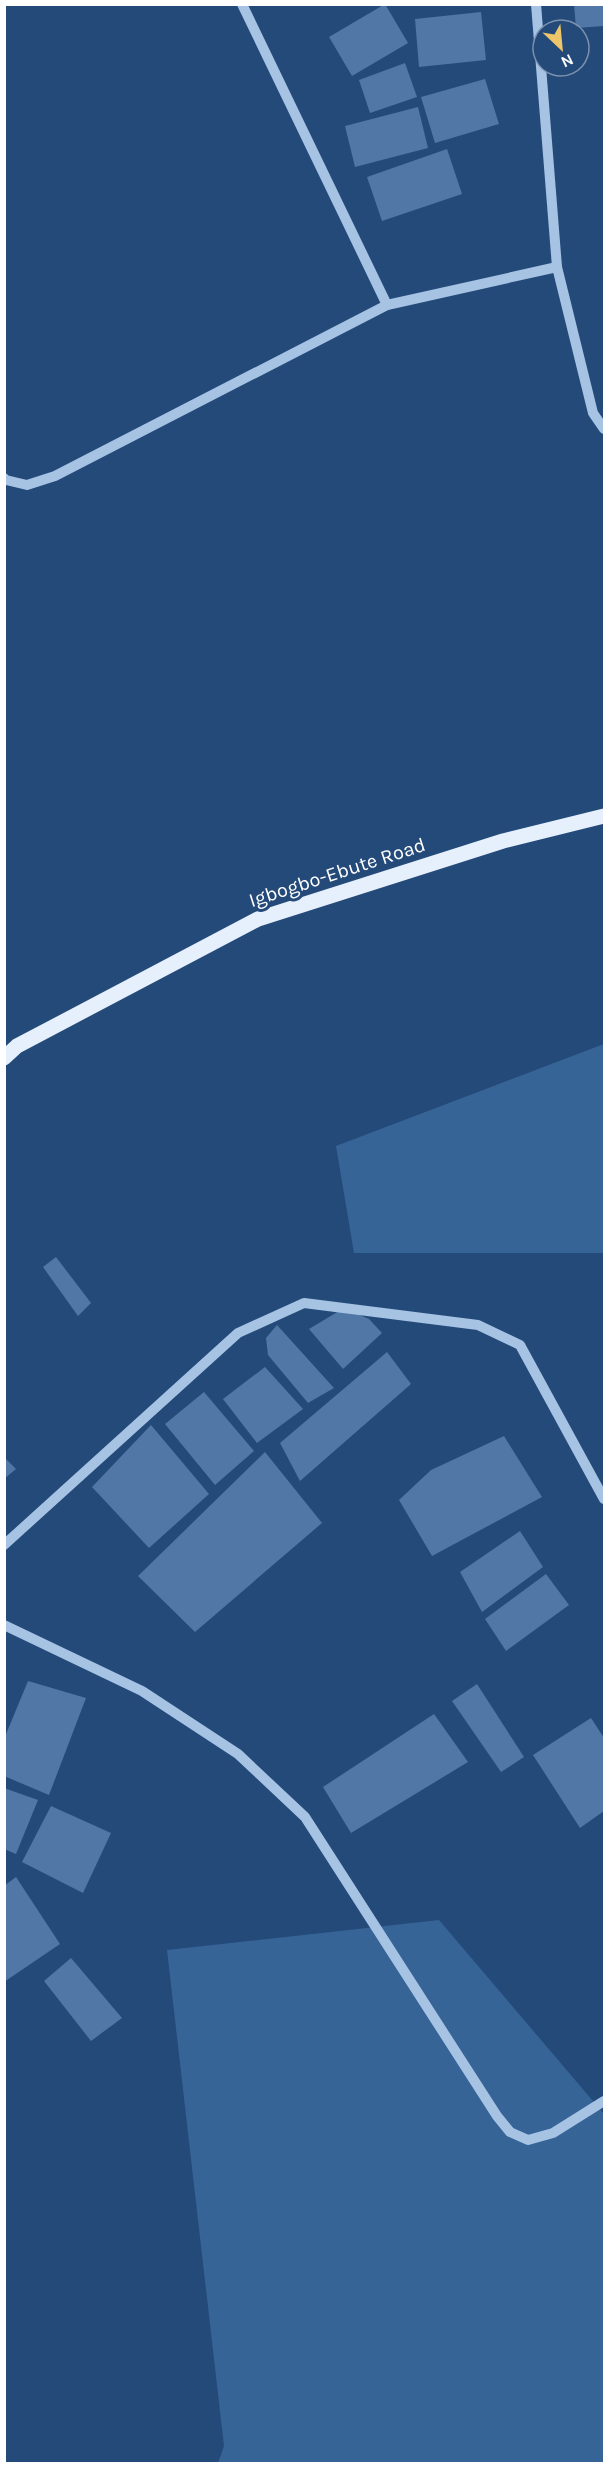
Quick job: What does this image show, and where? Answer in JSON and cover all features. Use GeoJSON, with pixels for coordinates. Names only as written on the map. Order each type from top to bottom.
{"type":"FeatureCollection","features":[{"type":"Feature","properties":{"kind":"main road","name":"Igbogbo-Ebute Road"},"geometry":{"type":"LineString","coordinates":[[4,1058],[17,1046],[258,919],[503,841],[604,816]]}},
{"type":"Feature","properties":{"kind":"street"},"geometry":{"type":"LineString","coordinates":[[242,4],[387,305]]}},
{"type":"Feature","properties":{"kind":"street"},"geometry":{"type":"LineString","coordinates":[[536,4],[557,267],[593,413],[604,429]]}},
{"type":"Feature","properties":{"kind":"street"},"geometry":{"type":"LineString","coordinates":[[4,478],[27,485],[55,476],[387,305],[557,267]]}},
{"type":"Feature","properties":{"kind":"street"},"geometry":{"type":"LineString","coordinates":[[4,1545],[238,1333],[304,1303],[478,1325],[520,1345],[604,1499]]}},
{"type":"Feature","properties":{"kind":"street"},"geometry":{"type":"LineString","coordinates":[[4,1625],[142,1691],[238,1754],[305,1817],[497,2116],[510,2132],[528,2140],[552,2133],[604,2101]]}},
{"type":"Feature","properties":{"kind":"shaded area"},"geometry":{"type":"Polygon","coordinates":[[[604,1044],[604,1253],[354,1253],[336,1146],[604,1044]]]}},
{"type":"Feature","properties":{"kind":"shaded area"},"geometry":{"type":"Polygon","coordinates":[[[439,1920],[604,2114],[604,2463],[218,2463],[224,2446],[167,1950],[439,1920]]]}},
{"type":"Feature","properties":{"kind":"building"},"geometry":{"type":"Polygon","coordinates":[[[385,4],[408,43],[352,76],[329,37],[385,4]]]}},
{"type":"Feature","properties":{"kind":"building"},"geometry":{"type":"Polygon","coordinates":[[[574,4],[604,4],[604,26],[591,27],[591,18],[575,18],[574,4]]]}},
{"type":"Feature","properties":{"kind":"building"},"geometry":{"type":"Polygon","coordinates":[[[481,12],[486,60],[419,67],[415,19],[481,12]]]}},
{"type":"Feature","properties":{"kind":"building"},"geometry":{"type":"Polygon","coordinates":[[[405,63],[417,97],[370,113],[359,80],[405,63]]]}},
{"type":"Feature","properties":{"kind":"building"},"geometry":{"type":"Polygon","coordinates":[[[485,79],[499,124],[435,143],[421,97],[485,79]]]}},
{"type":"Feature","properties":{"kind":"building"},"geometry":{"type":"Polygon","coordinates":[[[418,107],[428,148],[355,167],[345,126],[418,107]]]}},
{"type":"Feature","properties":{"kind":"building"},"geometry":{"type":"Polygon","coordinates":[[[447,149],[462,194],[382,221],[367,177],[447,149]]]}},
{"type":"Feature","properties":{"kind":"building"},"geometry":{"type":"Polygon","coordinates":[[[56,1257],[91,1303],[78,1316],[43,1267],[56,1257]]]}},
{"type":"Feature","properties":{"kind":"building"},"geometry":{"type":"Polygon","coordinates":[[[344,1308],[369,1319],[382,1333],[343,1369],[309,1329],[344,1308]]]}},
{"type":"Feature","properties":{"kind":"building"},"geometry":{"type":"Polygon","coordinates":[[[277,1325],[334,1388],[308,1403],[268,1355],[266,1338],[277,1325]]]}},
{"type":"Feature","properties":{"kind":"building"},"geometry":{"type":"Polygon","coordinates":[[[387,1352],[411,1384],[300,1481],[280,1443],[387,1352]]]}},
{"type":"Feature","properties":{"kind":"building"},"geometry":{"type":"Polygon","coordinates":[[[265,1367],[303,1409],[257,1443],[223,1399],[265,1367]]]}},
{"type":"Feature","properties":{"kind":"building"},"geometry":{"type":"Polygon","coordinates":[[[204,1392],[254,1451],[215,1485],[165,1424],[204,1392]]]}},
{"type":"Feature","properties":{"kind":"building"},"geometry":{"type":"Polygon","coordinates":[[[151,1425],[209,1494],[149,1548],[92,1487],[151,1425]]]}},
{"type":"Feature","properties":{"kind":"building"},"geometry":{"type":"Polygon","coordinates":[[[504,1436],[542,1497],[432,1556],[399,1500],[431,1470],[504,1436]]]}},
{"type":"Feature","properties":{"kind":"building"},"geometry":{"type":"Polygon","coordinates":[[[265,1452],[322,1523],[195,1632],[138,1576],[265,1452]]]}},
{"type":"Feature","properties":{"kind":"building"},"geometry":{"type":"Polygon","coordinates":[[[4,1457],[16,1469],[4,1479],[4,1457]]]}},
{"type":"Feature","properties":{"kind":"building"},"geometry":{"type":"Polygon","coordinates":[[[520,1531],[543,1567],[482,1612],[460,1572],[520,1531]]]}},
{"type":"Feature","properties":{"kind":"building"},"geometry":{"type":"Polygon","coordinates":[[[546,1574],[569,1605],[506,1651],[485,1619],[546,1574]]]}},
{"type":"Feature","properties":{"kind":"building"},"geometry":{"type":"Polygon","coordinates":[[[28,1681],[86,1698],[49,1795],[4,1776],[4,1739],[28,1681]]]}},
{"type":"Feature","properties":{"kind":"building"},"geometry":{"type":"Polygon","coordinates":[[[477,1684],[524,1757],[501,1772],[452,1701],[477,1684]]]}},
{"type":"Feature","properties":{"kind":"building"},"geometry":{"type":"Polygon","coordinates":[[[434,1714],[468,1762],[351,1833],[323,1787],[434,1714]]]}},
{"type":"Feature","properties":{"kind":"building"},"geometry":{"type":"Polygon","coordinates":[[[591,1718],[604,1738],[604,1811],[580,1828],[533,1755],[591,1718]]]}},
{"type":"Feature","properties":{"kind":"building"},"geometry":{"type":"Polygon","coordinates":[[[4,1788],[38,1800],[16,1854],[4,1849],[4,1788]]]}},
{"type":"Feature","properties":{"kind":"building"},"geometry":{"type":"Polygon","coordinates":[[[51,1806],[111,1833],[83,1893],[22,1862],[51,1806]]]}},
{"type":"Feature","properties":{"kind":"building"},"geometry":{"type":"Polygon","coordinates":[[[16,1877],[60,1944],[4,1982],[4,1886],[16,1877]]]}},
{"type":"Feature","properties":{"kind":"building"},"geometry":{"type":"Polygon","coordinates":[[[71,1958],[122,2018],[91,2041],[44,1981],[71,1958]]]}}]}
